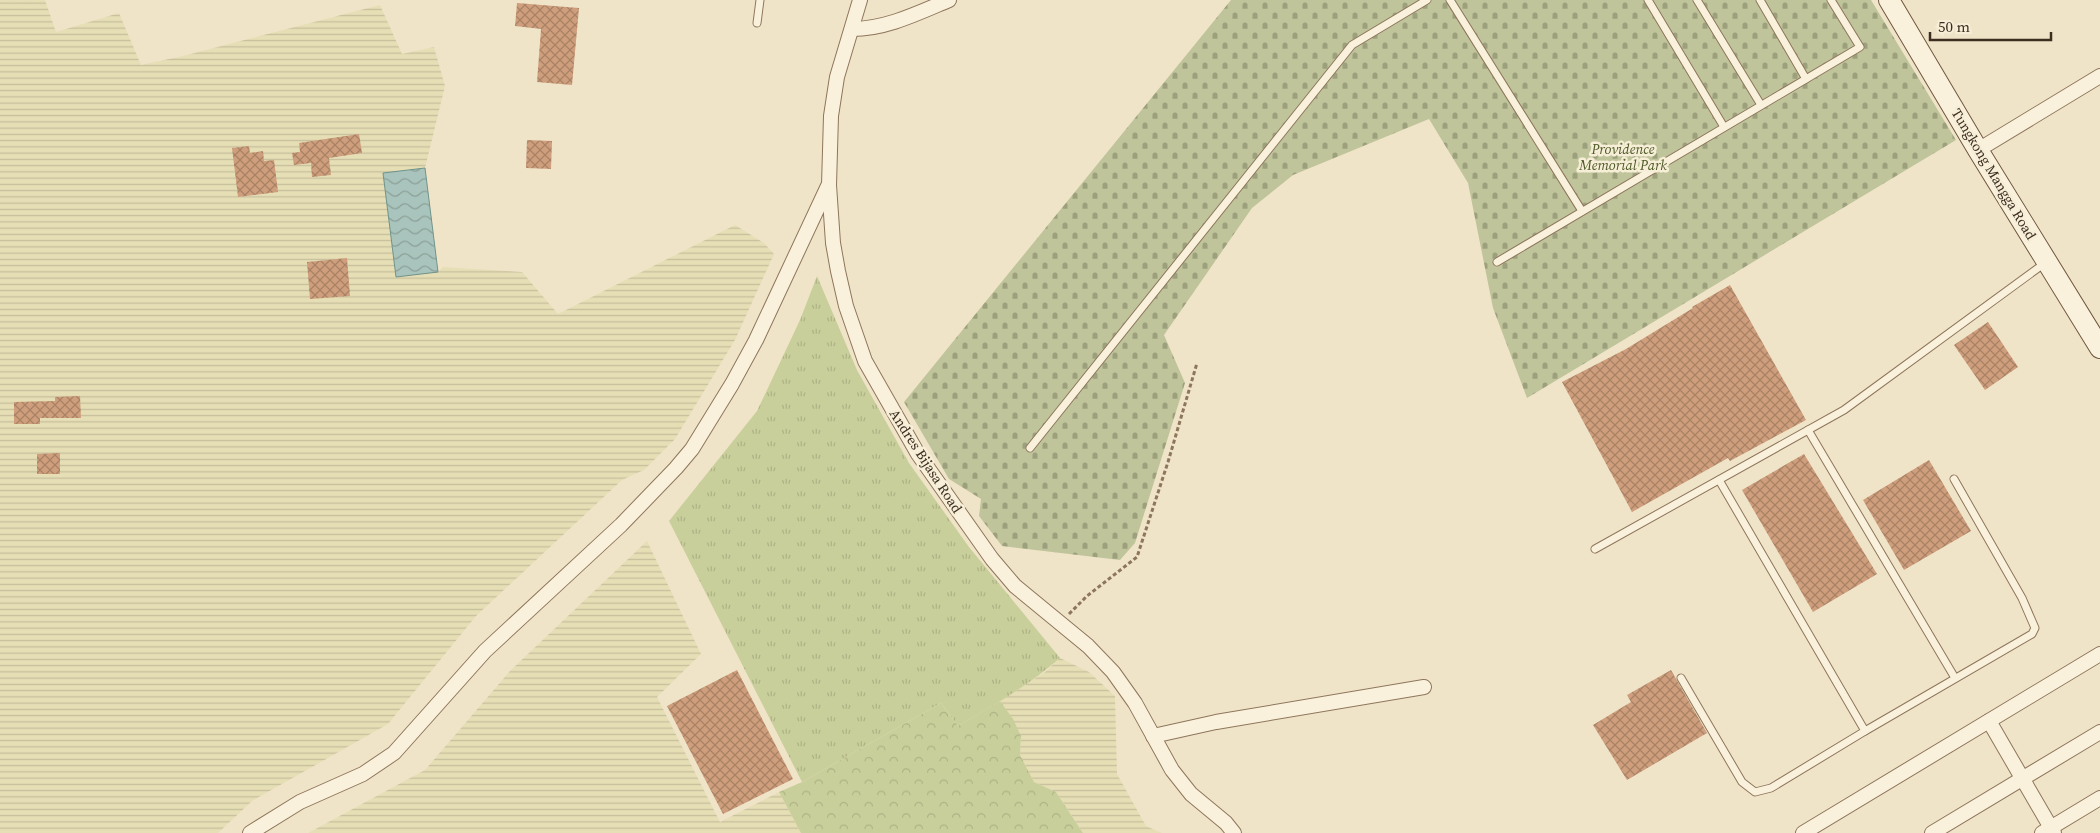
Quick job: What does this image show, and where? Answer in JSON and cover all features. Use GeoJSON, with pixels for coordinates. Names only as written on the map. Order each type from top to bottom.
{"type":"FeatureCollection","features":[{"type":"Feature","properties":{"kind":"street","name":"Andres Bijasa Road"},"geometry":{"type":"LineString","coordinates":[[860,0],[837,77],[830,116],[829,185],[833,243],[838,271],[846,306],[865,361],[918,454],[992,559],[1015,586],[1088,646],[1113,672],[1135,703],[1172,770],[1191,794],[1226,823],[1234,833]]}},
{"type":"Feature","properties":{"kind":"street"},"geometry":{"type":"LineString","coordinates":[[852,29],[869,29],[892,23],[949,0]]}},
{"type":"Feature","properties":{"kind":"street","name":"Tungkong Mangga Road"},"geometry":{"type":"LineString","coordinates":[[1889,0],[1978,150],[2100,348]]}},
{"type":"Feature","properties":{"kind":"street"},"geometry":{"type":"LineString","coordinates":[[1978,150],[2100,76]]}},
{"type":"Feature","properties":{"kind":"street"},"geometry":{"type":"LineString","coordinates":[[250,833],[300,802],[364,774],[394,753],[464,672],[621,525],[676,468],[696,443],[756,340],[829,185]]}},
{"type":"Feature","properties":{"kind":"street"},"geometry":{"type":"LineString","coordinates":[[1803,833],[2100,654]]}},
{"type":"Feature","properties":{"kind":"street"},"geometry":{"type":"LineString","coordinates":[[1153,736],[1216,722],[1424,688]]}},
{"type":"Feature","properties":{"kind":"street"},"geometry":{"type":"LineString","coordinates":[[1990,721],[2023,779],[2049,831],[2100,798]]}},
{"type":"Feature","properties":{"kind":"street"},"geometry":{"type":"LineString","coordinates":[[1932,833],[2100,732]]}},
{"type":"Feature","properties":{"kind":"lane"},"geometry":{"type":"LineString","coordinates":[[757,23],[760,0]]}},
{"type":"Feature","properties":{"kind":"lane"},"geometry":{"type":"LineString","coordinates":[[1030,448],[1352,45],[1427,0]]}},
{"type":"Feature","properties":{"kind":"lane"},"geometry":{"type":"LineString","coordinates":[[1450,0],[1582,211]]}},
{"type":"Feature","properties":{"kind":"lane"},"geometry":{"type":"LineString","coordinates":[[1648,0],[1724,127]]}},
{"type":"Feature","properties":{"kind":"lane"},"geometry":{"type":"LineString","coordinates":[[1697,0],[1761,105]]}},
{"type":"Feature","properties":{"kind":"lane"},"geometry":{"type":"LineString","coordinates":[[1760,0],[1806,79]]}},
{"type":"Feature","properties":{"kind":"lane"},"geometry":{"type":"LineString","coordinates":[[1497,262],[1860,47],[1831,0]]}},
{"type":"Feature","properties":{"kind":"lane"},"geometry":{"type":"LineString","coordinates":[[1595,549],[1844,410],[2048,262]]}},
{"type":"Feature","properties":{"kind":"lane"},"geometry":{"type":"LineString","coordinates":[[1808,430],[1955,678]]}},
{"type":"Feature","properties":{"kind":"lane"},"geometry":{"type":"LineString","coordinates":[[1681,678],[1742,782],[1755,792],[1771,788],[2032,634],[2036,628],[2022,598],[1954,479]]}},
{"type":"Feature","properties":{"kind":"lane"},"geometry":{"type":"LineString","coordinates":[[1719,480],[1865,731]]}},
{"type":"Feature","properties":{"kind":"path"},"geometry":{"type":"LineString","coordinates":[[1059,623],[1087,596],[1137,557],[1168,462],[1196,363]]}},
{"type":"Feature","properties":{"kind":"shaded area"},"geometry":{"type":"Polygon","coordinates":[[[0,0],[45,0],[56,32],[119,13],[141,65],[380,5],[402,54],[434,47],[445,86],[425,168],[383,174],[438,272],[443,267],[522,272],[558,314],[735,225],[764,243],[774,254],[735,340],[675,439],[644,470],[622,480],[476,616],[388,724],[252,801],[218,833],[0,833],[0,0]]]}},
{"type":"Feature","properties":{"kind":"shaded area"},"geometry":{"type":"Polygon","coordinates":[[[647,541],[701,654],[657,697],[720,822],[779,792],[801,833],[308,833],[425,770],[510,671],[647,541]]]}},
{"type":"Feature","properties":{"kind":"shaded area"},"geometry":{"type":"Polygon","coordinates":[[[1060,658],[1089,672],[1115,696],[1117,774],[1146,826],[1162,833],[1083,833],[1056,792],[1034,782],[1020,755],[1021,736],[1000,701],[1045,672],[1060,658]]]}},
{"type":"Feature","properties":{"kind":"green space","name":"Providence Memorial Park"},"geometry":{"type":"Polygon","coordinates":[[[1231,0],[1871,0],[1956,140],[1527,398],[1493,308],[1468,183],[1429,119],[1293,175],[1252,208],[1164,335],[1185,383],[1135,543],[1120,560],[1002,546],[979,516],[981,499],[949,479],[904,402],[1231,0]]]}},
{"type":"Feature","properties":{"kind":"green space"},"geometry":{"type":"Polygon","coordinates":[[[817,276],[857,370],[909,463],[969,547],[1060,658],[1024,686],[958,726],[941,703],[802,782],[669,521],[757,411],[800,320],[817,276]]]}},
{"type":"Feature","properties":{"kind":"green space"},"geometry":{"type":"Polygon","coordinates":[[[1000,701],[1013,719],[1021,736],[1020,755],[1034,782],[1056,792],[1083,833],[801,833],[779,792],[802,782],[941,703],[958,726],[1000,701]]]}},
{"type":"Feature","properties":{"kind":"water"},"geometry":{"type":"Polygon","coordinates":[[[425,168],[438,272],[396,277],[383,173],[425,168]]]}},
{"type":"Feature","properties":{"kind":"building"},"geometry":{"type":"Polygon","coordinates":[[[517,3],[579,8],[572,85],[537,82],[541,29],[515,26],[517,3]]]}},
{"type":"Feature","properties":{"kind":"building"},"geometry":{"type":"Polygon","coordinates":[[[359,134],[362,153],[329,158],[331,175],[312,177],[311,163],[294,165],[292,153],[300,152],[299,143],[359,134]]]}},
{"type":"Feature","properties":{"kind":"building"},"geometry":{"type":"Polygon","coordinates":[[[527,140],[552,141],[551,169],[526,168],[527,140]]]}},
{"type":"Feature","properties":{"kind":"building"},"geometry":{"type":"Polygon","coordinates":[[[249,146],[250,153],[263,151],[264,161],[274,160],[278,192],[238,197],[232,148],[249,146]]]}},
{"type":"Feature","properties":{"kind":"building"},"geometry":{"type":"Polygon","coordinates":[[[347,258],[350,296],[310,299],[307,262],[347,258]]]}},
{"type":"Feature","properties":{"kind":"building"},"geometry":{"type":"Polygon","coordinates":[[[1730,285],[1806,420],[1730,461],[1728,458],[1632,512],[1562,382],[1626,349],[1730,285]]]}},
{"type":"Feature","properties":{"kind":"building"},"geometry":{"type":"Polygon","coordinates":[[[1988,322],[2018,367],[1985,390],[1954,345],[1988,322]]]}},
{"type":"Feature","properties":{"kind":"building"},"geometry":{"type":"Polygon","coordinates":[[[80,396],[81,418],[40,418],[40,424],[14,424],[14,402],[55,401],[55,397],[80,396]]]}},
{"type":"Feature","properties":{"kind":"building"},"geometry":{"type":"Polygon","coordinates":[[[60,453],[60,474],[37,474],[37,454],[60,453]]]}},
{"type":"Feature","properties":{"kind":"building"},"geometry":{"type":"Polygon","coordinates":[[[1804,454],[1877,574],[1813,612],[1742,490],[1804,454]]]}},
{"type":"Feature","properties":{"kind":"building"},"geometry":{"type":"Polygon","coordinates":[[[1929,460],[1971,531],[1904,570],[1863,500],[1929,460]]]}},
{"type":"Feature","properties":{"kind":"building"},"geometry":{"type":"Polygon","coordinates":[[[737,670],[793,779],[723,814],[667,706],[737,670]]]}},
{"type":"Feature","properties":{"kind":"building"},"geometry":{"type":"Polygon","coordinates":[[[1671,670],[1707,733],[1627,780],[1593,725],[1631,702],[1627,695],[1671,670]]]}}]}
